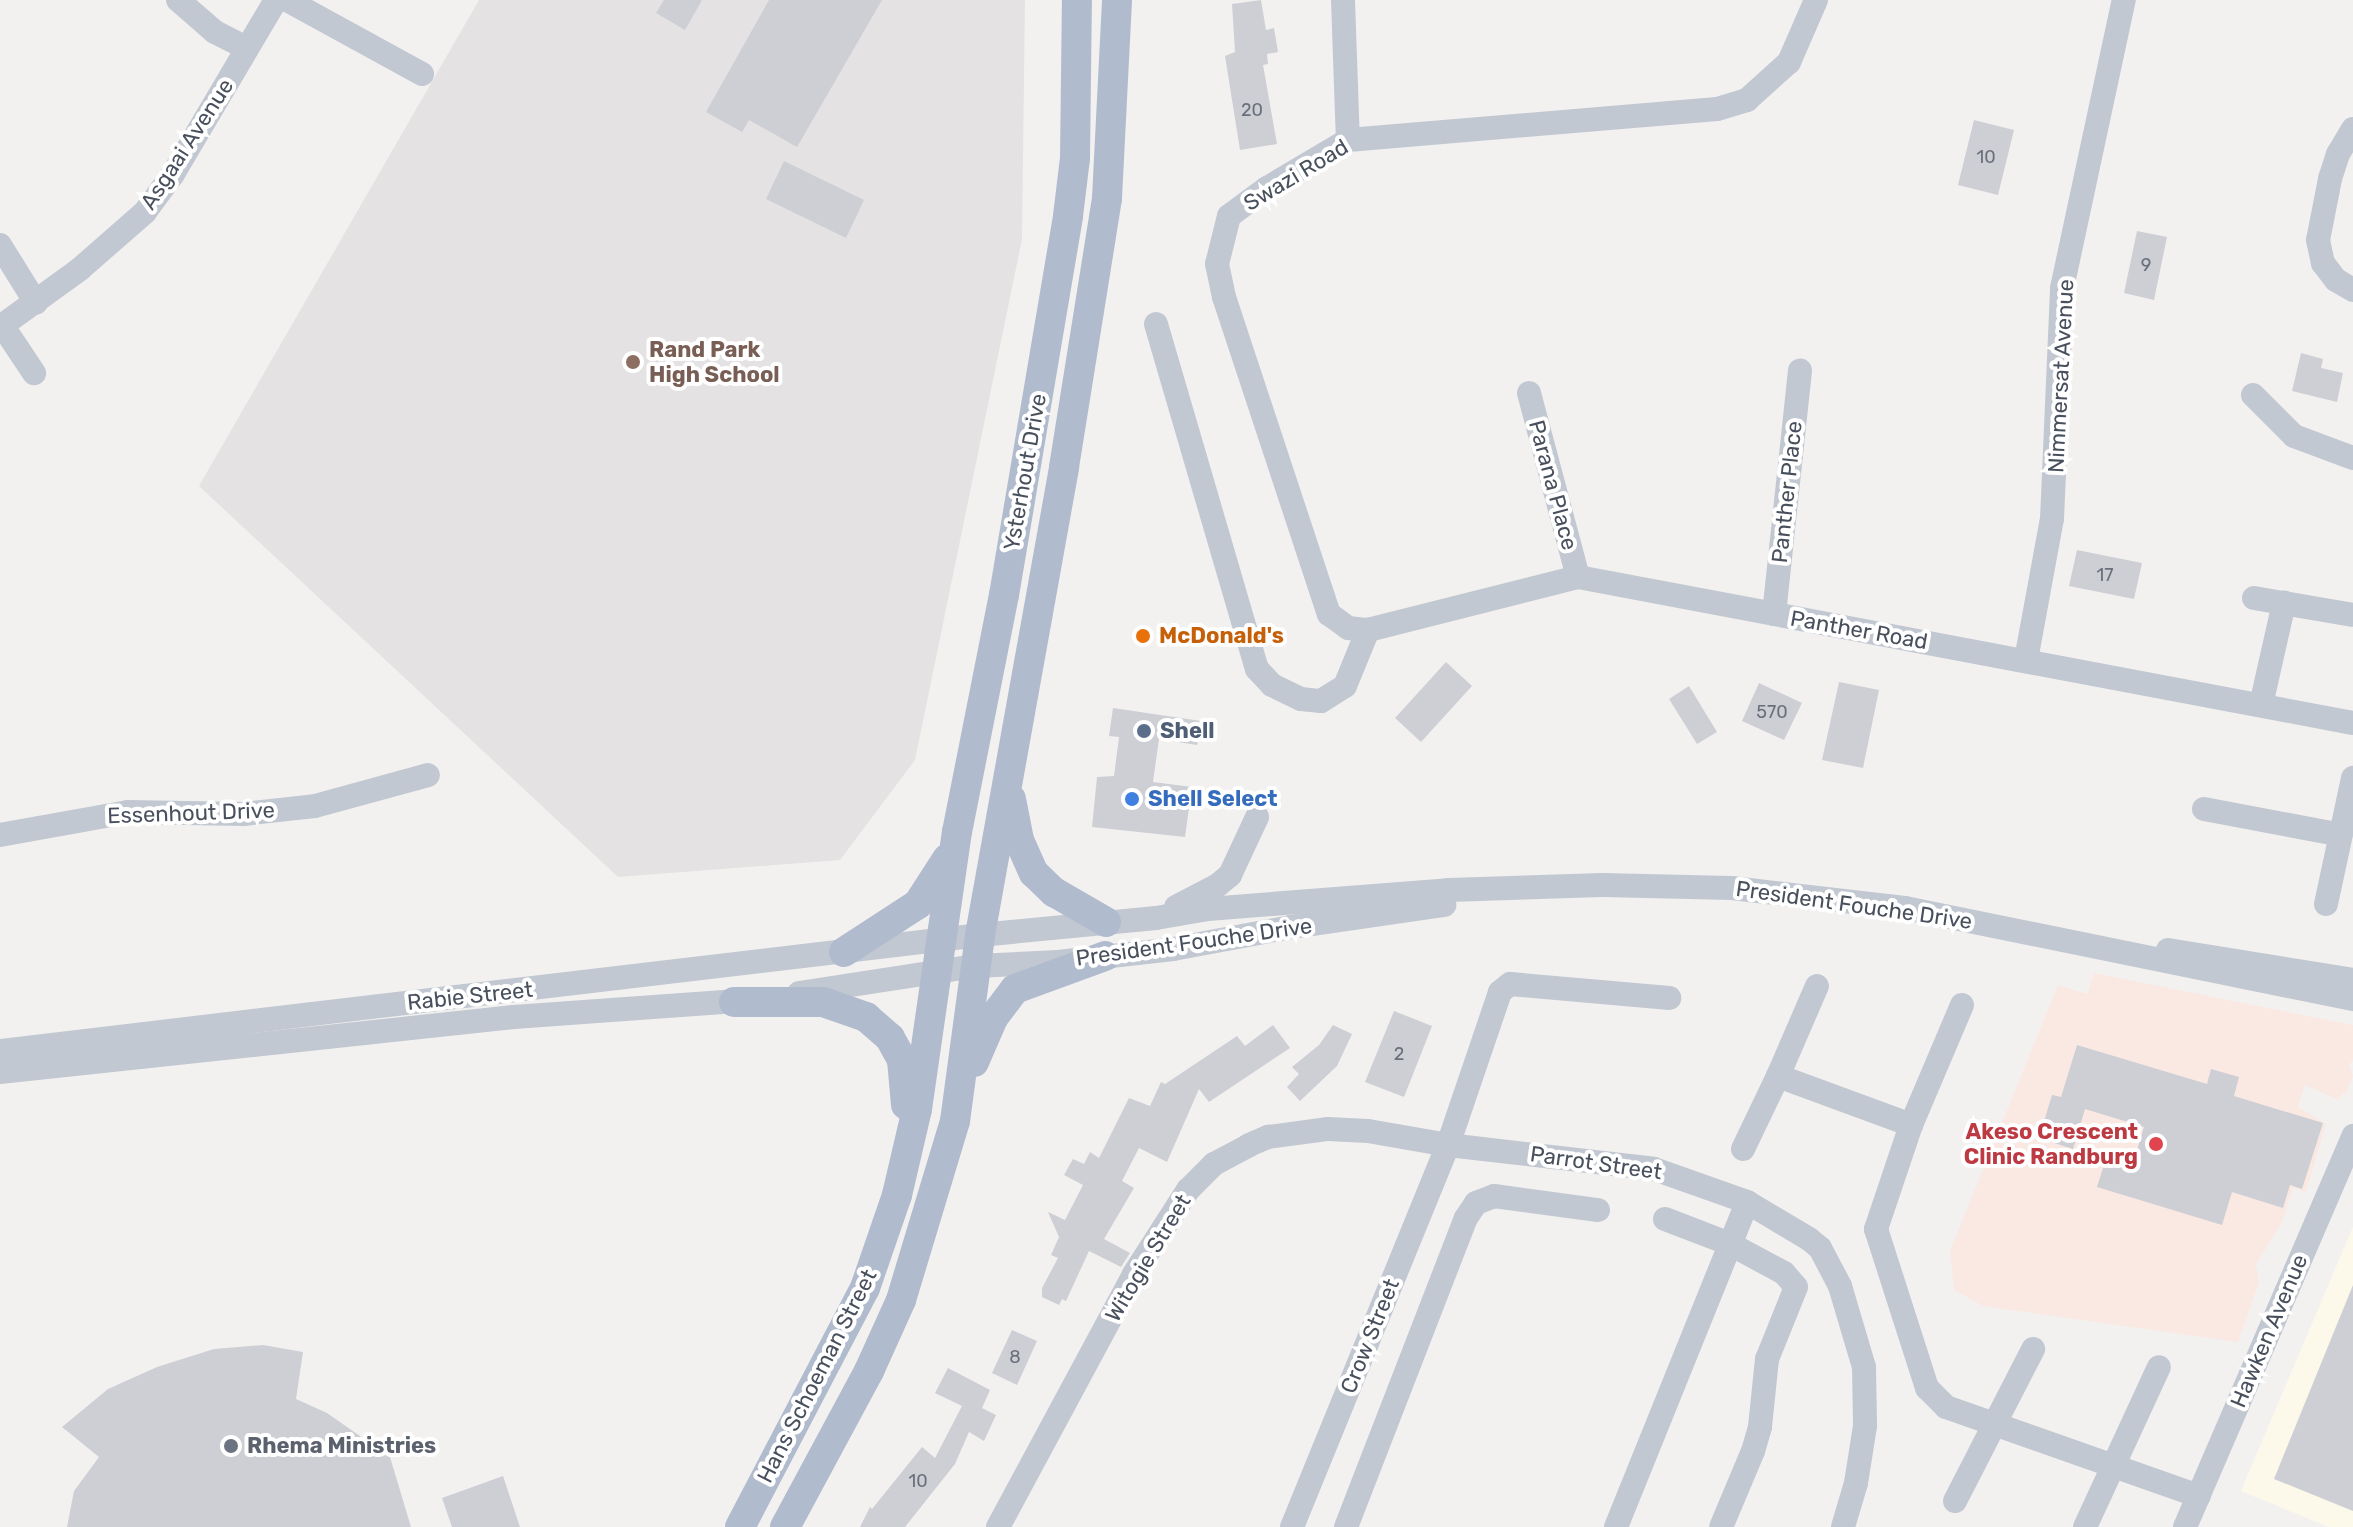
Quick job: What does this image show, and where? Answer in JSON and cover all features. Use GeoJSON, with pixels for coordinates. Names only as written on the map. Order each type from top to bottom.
{"type":"FeatureCollection","features":[{"type":"Feature","properties":{"kind":"main road","name":"Ysterhout Drive"},"geometry":{"type":"LineString","coordinates":[[941,941],[957,832],[1004,595],[1068,216],[1075,158],[1077,0]]}},
{"type":"Feature","properties":{"kind":"main road","name":"Ysterhout Drive"},"geometry":{"type":"LineString","coordinates":[[980,935],[1064,467],[1107,198],[1117,0]]}},
{"type":"Feature","properties":{"kind":"main road"},"geometry":{"type":"LineString","coordinates":[[1007,781],[1019,840],[1034,873],[1054,892],[1106,922]]}},
{"type":"Feature","properties":{"kind":"main road"},"geometry":{"type":"LineString","coordinates":[[844,952],[918,904],[944,867],[957,832]]}},
{"type":"Feature","properties":{"kind":"main road","name":"Hans Schoeman Street"},"geometry":{"type":"LineString","coordinates":[[785,1527],[869,1371],[901,1300],[955,1121],[980,935]]}},
{"type":"Feature","properties":{"kind":"main road","name":"Hans Schoeman Street"},"geometry":{"type":"LineString","coordinates":[[740,1527],[853,1314],[897,1195],[917,1109],[941,941]]}},
{"type":"Feature","properties":{"kind":"main road"},"geometry":{"type":"LineString","coordinates":[[955,1121],[982,1039],[1001,1003],[1028,981],[1105,956]]}},
{"type":"Feature","properties":{"kind":"main road"},"geometry":{"type":"LineString","coordinates":[[734,1002],[837,1005],[866,1017],[890,1038],[902,1060],[908,1092],[897,1195]]}},
{"type":"Feature","properties":{"kind":"street"},"geometry":{"type":"LineString","coordinates":[[178,0],[215,32],[246,48]]}},
{"type":"Feature","properties":{"kind":"street","name":"Asgaai Avenue"},"geometry":{"type":"LineString","coordinates":[[1,326],[36,303],[114,242],[145,212],[173,174],[276,0]]}},
{"type":"Feature","properties":{"kind":"street"},"geometry":{"type":"LineString","coordinates":[[287,0],[422,74]]}},
{"type":"Feature","properties":{"kind":"street"},"geometry":{"type":"LineString","coordinates":[[1343,0],[1348,140]]}},
{"type":"Feature","properties":{"kind":"street","name":"Swazi Road"},"geometry":{"type":"LineString","coordinates":[[1368,630],[1342,625],[1324,604],[1224,297],[1217,264],[1229,216],[1267,188],[1348,140],[1717,109],[1747,100],[1768,85],[1789,62],[1816,0]]}},
{"type":"Feature","properties":{"kind":"street","name":"Nimmersat Avenue"},"geometry":{"type":"LineString","coordinates":[[2026,660],[2052,519],[2062,288],[2124,0]]}},
{"type":"Feature","properties":{"kind":"street"},"geometry":{"type":"LineString","coordinates":[[2353,129],[2338,154],[2330,179],[2318,240],[2323,263],[2336,280],[2353,290]]}},
{"type":"Feature","properties":{"kind":"street"},"geometry":{"type":"LineString","coordinates":[[0,245],[36,303]]}},
{"type":"Feature","properties":{"kind":"street"},"geometry":{"type":"LineString","coordinates":[[1156,324],[1257,669],[1272,685],[1301,699],[1321,701],[1345,686],[1368,630]]}},
{"type":"Feature","properties":{"kind":"street"},"geometry":{"type":"LineString","coordinates":[[1,326],[34,373]]}},
{"type":"Feature","properties":{"kind":"street","name":"Panther Place"},"geometry":{"type":"LineString","coordinates":[[1774,614],[1800,370]]}},
{"type":"Feature","properties":{"kind":"street","name":"Parana Place"},"geometry":{"type":"LineString","coordinates":[[1529,393],[1578,577]]}},
{"type":"Feature","properties":{"kind":"street"},"geometry":{"type":"LineString","coordinates":[[2253,395],[2294,436],[2353,458]]}},
{"type":"Feature","properties":{"kind":"street","name":"Panther Road"},"geometry":{"type":"LineString","coordinates":[[1368,630],[1578,577],[2353,723]]}},
{"type":"Feature","properties":{"kind":"street"},"geometry":{"type":"LineString","coordinates":[[2254,598],[2353,615]]}},
{"type":"Feature","properties":{"kind":"street"},"geometry":{"type":"LineString","coordinates":[[2261,705],[2284,603]]}},
{"type":"Feature","properties":{"kind":"street","name":"Essenhout Drive"},"geometry":{"type":"LineString","coordinates":[[0,835],[128,812],[243,814],[315,806],[428,775]]}},
{"type":"Feature","properties":{"kind":"street"},"geometry":{"type":"LineString","coordinates":[[2326,904],[2353,778]]}},
{"type":"Feature","properties":{"kind":"street"},"geometry":{"type":"LineString","coordinates":[[2204,809],[2341,835]]}},
{"type":"Feature","properties":{"kind":"street"},"geometry":{"type":"LineString","coordinates":[[1156,918],[1218,885],[1230,875],[1257,817]]}},
{"type":"Feature","properties":{"kind":"street","name":"President Fouche Drive"},"geometry":{"type":"LineString","coordinates":[[941,941],[1288,901],[1664,884],[1817,895],[2105,947],[2239,979],[2353,999]]}},
{"type":"Feature","properties":{"kind":"street","name":"President Fouche Drive"},"geometry":{"type":"LineString","coordinates":[[937,972],[1173,949],[1291,927],[1449,905],[1504,889]]}},
{"type":"Feature","properties":{"kind":"street","name":"Rabie Street"},"geometry":{"type":"LineString","coordinates":[[0,1051],[941,941]]}},
{"type":"Feature","properties":{"kind":"street","name":"President Fouche Drive"},"geometry":{"type":"LineString","coordinates":[[2105,947],[2190,951],[2353,980]]}},
{"type":"Feature","properties":{"kind":"street","name":"Rabie Street"},"geometry":{"type":"LineString","coordinates":[[0,1072],[514,1017],[734,1002],[937,972]]}},
{"type":"Feature","properties":{"kind":"street","name":"Crow Street"},"geometry":{"type":"LineString","coordinates":[[1292,1527],[1448,1145],[1504,986],[1669,998]]}},
{"type":"Feature","properties":{"kind":"street"},"geometry":{"type":"LineString","coordinates":[[1743,1149],[1817,986]]}},
{"type":"Feature","properties":{"kind":"street"},"geometry":{"type":"LineString","coordinates":[[1962,1005],[1911,1125],[1877,1222],[1877,1234],[1927,1388],[1946,1407],[2199,1496]]}},
{"type":"Feature","properties":{"kind":"street"},"geometry":{"type":"LineString","coordinates":[[1778,1076],[1911,1125]]}},
{"type":"Feature","properties":{"kind":"street","name":"Witogie Street"},"geometry":{"type":"LineString","coordinates":[[998,1527],[1134,1274],[1188,1190],[1214,1164],[1268,1137],[1328,1129],[1368,1131],[1448,1145]]}},
{"type":"Feature","properties":{"kind":"street","name":"Hawken Avenue"},"geometry":{"type":"LineString","coordinates":[[2185,1527],[2353,1136]]}},
{"type":"Feature","properties":{"kind":"street","name":"Parrot Street"},"geometry":{"type":"LineString","coordinates":[[1448,1145],[1654,1169],[1747,1202],[1820,1248],[1851,1313],[1864,1367],[1865,1426],[1856,1483],[1843,1527]]}},
{"type":"Feature","properties":{"kind":"street"},"geometry":{"type":"LineString","coordinates":[[1346,1527],[1466,1218],[1476,1203],[1494,1196],[1598,1210]]}},
{"type":"Feature","properties":{"kind":"street"},"geometry":{"type":"LineString","coordinates":[[1616,1527],[1747,1202]]}},
{"type":"Feature","properties":{"kind":"street"},"geometry":{"type":"LineString","coordinates":[[1665,1219],[1730,1244],[1784,1273],[1796,1287],[1767,1359],[1760,1427],[1753,1451],[1721,1527]]}},
{"type":"Feature","properties":{"kind":"street"},"geometry":{"type":"LineString","coordinates":[[1955,1501],[2033,1349]]}},
{"type":"Feature","properties":{"kind":"street"},"geometry":{"type":"LineString","coordinates":[[2085,1527],[2159,1367]]}},
{"type":"Feature","properties":{"kind":"shaded area","name":"Rand Park High School"},"geometry":{"type":"Polygon","coordinates":[[[479,0],[1025,0],[1022,239],[915,760],[840,860],[618,877],[199,486],[479,0]]]}},
{"type":"Feature","properties":{"kind":"shaded area","name":"Akeso Crescent Clinic Randburg"},"geometry":{"type":"Polygon","coordinates":[[[2094,973],[2353,1025],[2353,1060],[2349,1065],[2353,1076],[2346,1094],[2342,1093],[2339,1100],[2305,1085],[2298,1107],[2326,1124],[2306,1192],[2293,1188],[2281,1224],[2256,1264],[2259,1282],[2238,1342],[1983,1306],[1954,1290],[1950,1251],[2058,985],[2087,994],[2094,973]]]}},
{"type":"Feature","properties":{"kind":"shaded area"},"geometry":{"type":"Polygon","coordinates":[[[2353,1227],[2353,1527],[2329,1527],[2241,1491],[2353,1227]]]}},
{"type":"Feature","properties":{"kind":"building"},"geometry":{"type":"Polygon","coordinates":[[[664,0],[702,0],[685,30],[656,13],[664,0]]]}},
{"type":"Feature","properties":{"kind":"building"},"geometry":{"type":"Polygon","coordinates":[[[769,0],[882,0],[797,147],[749,120],[742,132],[706,112],[769,0]]]}},
{"type":"Feature","properties":{"kind":"building"},"geometry":{"type":"Polygon","coordinates":[[[1261,0],[1266,30],[1274,28],[1278,52],[1267,54],[1268,64],[1263,65],[1277,144],[1240,150],[1225,56],[1235,52],[1232,4],[1261,0]]]}},
{"type":"Feature","properties":{"kind":"building"},"geometry":{"type":"Polygon","coordinates":[[[1974,120],[2014,130],[1998,195],[1958,185],[1974,120]]]}},
{"type":"Feature","properties":{"kind":"building"},"geometry":{"type":"Polygon","coordinates":[[[784,161],[864,200],[846,238],[766,199],[784,161]]]}},
{"type":"Feature","properties":{"kind":"building"},"geometry":{"type":"Polygon","coordinates":[[[2137,231],[2167,237],[2154,300],[2124,293],[2137,231]]]}},
{"type":"Feature","properties":{"kind":"building"},"geometry":{"type":"Polygon","coordinates":[[[2301,353],[2323,359],[2321,368],[2343,373],[2337,402],[2292,391],[2301,353]]]}},
{"type":"Feature","properties":{"kind":"building"},"geometry":{"type":"Polygon","coordinates":[[[2077,550],[2142,563],[2134,599],[2069,586],[2077,550]]]}},
{"type":"Feature","properties":{"kind":"building"},"geometry":{"type":"Polygon","coordinates":[[[1446,662],[1472,686],[1421,742],[1395,718],[1446,662]]]}},
{"type":"Feature","properties":{"kind":"building"},"geometry":{"type":"Polygon","coordinates":[[[1839,682],[1879,690],[1863,768],[1822,760],[1839,682]]]}},
{"type":"Feature","properties":{"kind":"building"},"geometry":{"type":"Polygon","coordinates":[[[1759,683],[1802,703],[1784,740],[1742,721],[1759,683]]]}},
{"type":"Feature","properties":{"kind":"building"},"geometry":{"type":"Polygon","coordinates":[[[1689,686],[1717,732],[1697,744],[1669,699],[1689,686]]]}},
{"type":"Feature","properties":{"kind":"building"},"geometry":{"type":"Polygon","coordinates":[[[1113,708],[1201,721],[1197,745],[1159,739],[1153,782],[1192,787],[1185,837],[1092,827],[1097,777],[1114,776],[1119,737],[1109,736],[1113,708]]]}},
{"type":"Feature","properties":{"kind":"building"},"geometry":{"type":"Polygon","coordinates":[[[1394,1011],[1432,1026],[1404,1097],[1365,1082],[1394,1011]]]}},
{"type":"Feature","properties":{"kind":"building"},"geometry":{"type":"Polygon","coordinates":[[[1273,1025],[1290,1048],[1209,1102],[1199,1089],[1167,1162],[1139,1148],[1122,1181],[1134,1188],[1104,1239],[1130,1253],[1121,1267],[1089,1251],[1066,1301],[1062,1299],[1059,1305],[1042,1297],[1042,1288],[1058,1258],[1051,1255],[1059,1237],[1048,1212],[1065,1220],[1083,1185],[1064,1175],[1073,1159],[1084,1164],[1090,1152],[1099,1158],[1129,1098],[1150,1106],[1161,1082],[1165,1084],[1237,1036],[1245,1046],[1273,1025]]]}},
{"type":"Feature","properties":{"kind":"building"},"geometry":{"type":"Polygon","coordinates":[[[1333,1025],[1352,1034],[1337,1066],[1300,1101],[1287,1087],[1299,1074],[1292,1067],[1319,1045],[1333,1025]]]}},
{"type":"Feature","properties":{"kind":"building"},"geometry":{"type":"Polygon","coordinates":[[[2077,1045],[2207,1084],[2211,1069],[2239,1077],[2234,1096],[2323,1123],[2302,1189],[2290,1185],[2283,1208],[2232,1192],[2222,1225],[2097,1187],[2107,1155],[2133,1163],[2144,1127],[2085,1109],[2073,1149],[2039,1138],[2052,1095],[2061,1097],[2077,1045]]]}},
{"type":"Feature","properties":{"kind":"building"},"geometry":{"type":"Polygon","coordinates":[[[2353,1285],[2353,1511],[2274,1479],[2353,1285]]]}},
{"type":"Feature","properties":{"kind":"building"},"geometry":{"type":"Polygon","coordinates":[[[1012,1330],[1037,1341],[1017,1385],[992,1373],[1012,1330]]]}},
{"type":"Feature","properties":{"kind":"building","name":"Rhema Ministries"},"geometry":{"type":"Polygon","coordinates":[[[263,1345],[303,1352],[296,1399],[327,1413],[390,1457],[411,1527],[67,1527],[74,1491],[99,1457],[62,1427],[108,1389],[157,1367],[214,1349],[263,1345]]]}},
{"type":"Feature","properties":{"kind":"building"},"geometry":{"type":"Polygon","coordinates":[[[948,1368],[990,1390],[982,1408],[996,1415],[984,1441],[969,1432],[955,1464],[905,1527],[860,1527],[870,1507],[872,1509],[922,1447],[935,1458],[962,1406],[935,1393],[948,1368]]]}},
{"type":"Feature","properties":{"kind":"building"},"geometry":{"type":"Polygon","coordinates":[[[503,1476],[520,1527],[452,1527],[442,1498],[503,1476]]]}},
{"type":"Feature","properties":{"kind":"place","name":"Rand Park High School"},"geometry":{"type":"Point","coordinates":[633,362]}},
{"type":"Feature","properties":{"kind":"place","name":"McDonald's"},"geometry":{"type":"Point","coordinates":[1143,636]}},
{"type":"Feature","properties":{"kind":"place","name":"Shell"},"geometry":{"type":"Point","coordinates":[1144,731]}},
{"type":"Feature","properties":{"kind":"place","name":"Shell Select"},"geometry":{"type":"Point","coordinates":[1132,799]}},
{"type":"Feature","properties":{"kind":"place","name":"Akeso Crescent Clinic Randburg"},"geometry":{"type":"Point","coordinates":[2156,1144]}},
{"type":"Feature","properties":{"kind":"place","name":"Rhema Ministries"},"geometry":{"type":"Point","coordinates":[231,1446]}}]}
